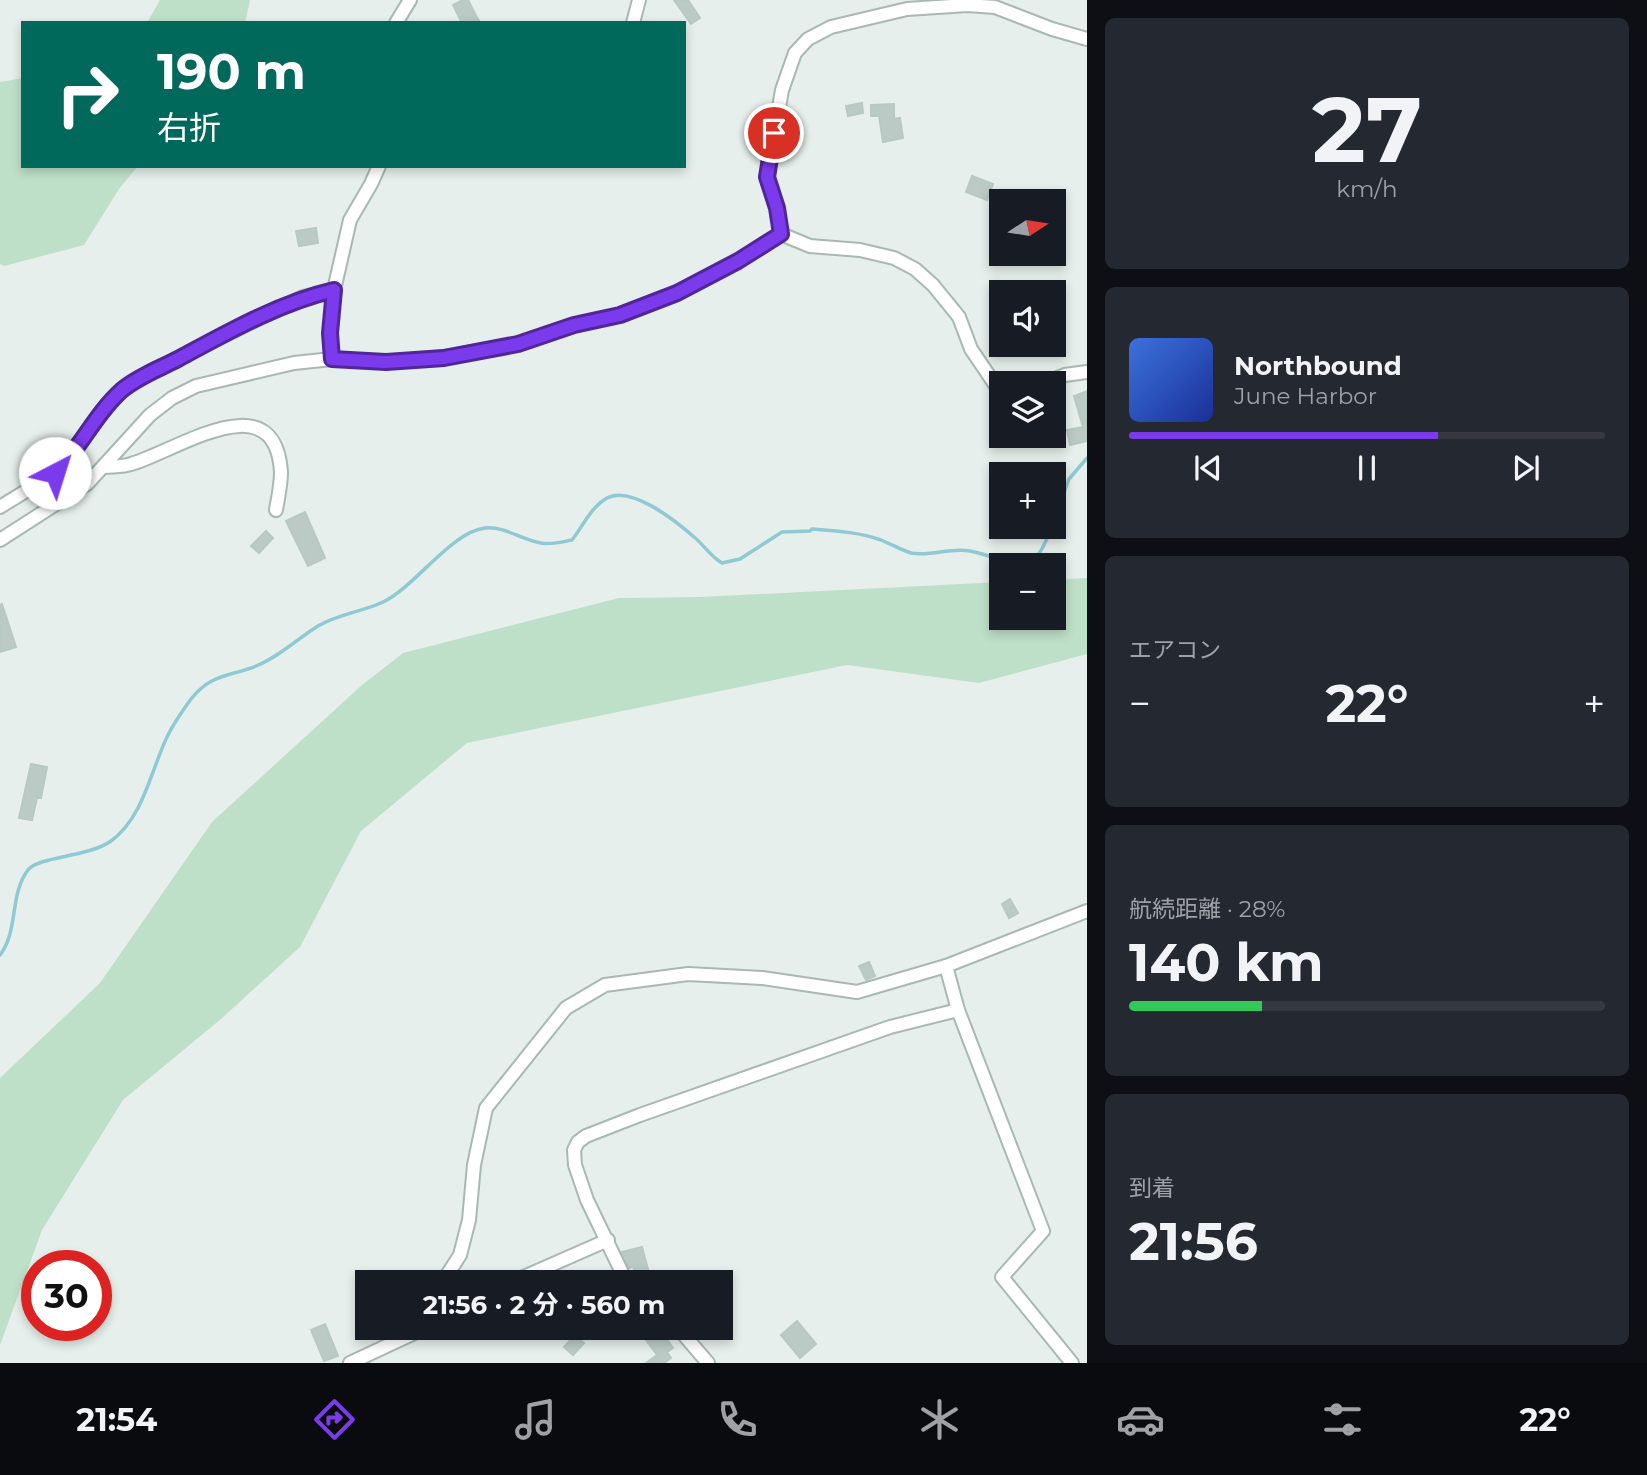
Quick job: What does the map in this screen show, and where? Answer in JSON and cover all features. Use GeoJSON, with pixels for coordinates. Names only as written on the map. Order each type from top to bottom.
{"type":"FeatureCollection","features":[{"type":"Feature","properties":{"kind":"street"},"geometry":{"type":"LineString","coordinates":[[397,21],[410,0]]}},
{"type":"Feature","properties":{"kind":"street"},"geometry":{"type":"LineString","coordinates":[[634,21],[639,0]]}},
{"type":"Feature","properties":{"kind":"street"},"geometry":{"type":"LineString","coordinates":[[781,234],[777,208],[767,177],[782,90],[795,53],[808,39],[831,27],[907,9],[967,5],[995,7],[1087,39]]}},
{"type":"Feature","properties":{"kind":"street"},"geometry":{"type":"LineString","coordinates":[[332,359],[330,333],[334,290],[349,220],[381,168]]}},
{"type":"Feature","properties":{"kind":"street"},"geometry":{"type":"LineString","coordinates":[[0,540],[87,484],[150,415],[172,398],[196,386],[294,363],[332,359],[386,362],[444,358],[518,344],[574,325],[620,315],[677,293],[738,261],[781,234]]}},
{"type":"Feature","properties":{"kind":"street"},"geometry":{"type":"LineString","coordinates":[[781,234],[810,246],[860,250],[894,258],[915,269],[950,304],[959,317],[971,349],[989,376]]}},
{"type":"Feature","properties":{"kind":"street"},"geometry":{"type":"LineString","coordinates":[[0,507],[55,473],[69,459],[84,435],[121,391],[151,370],[303,297],[334,290]]}},
{"type":"Feature","properties":{"kind":"street"},"geometry":{"type":"LineString","coordinates":[[1066,375],[1087,372]]}},
{"type":"Feature","properties":{"kind":"street"},"geometry":{"type":"LineString","coordinates":[[104,467],[130,465],[202,433],[231,425],[253,426],[268,436],[275,446],[281,473],[276,510]]}},
{"type":"Feature","properties":{"kind":"street"},"geometry":{"type":"LineString","coordinates":[[450,1270],[460,1255],[469,1220],[474,1165],[486,1108],[566,1008],[605,985],[688,974],[762,978],[857,992],[946,966],[1087,911]]}},
{"type":"Feature","properties":{"kind":"street"},"geometry":{"type":"LineString","coordinates":[[946,966],[958,1010],[1043,1231],[1002,1277],[1072,1363]]}},
{"type":"Feature","properties":{"kind":"street"},"geometry":{"type":"LineString","coordinates":[[621,1270],[587,1200],[575,1165],[574,1150],[578,1142],[586,1136],[890,1027],[958,1010]]}},
{"type":"Feature","properties":{"kind":"street"},"geometry":{"type":"LineString","coordinates":[[540,1270],[608,1240]]}},
{"type":"Feature","properties":{"kind":"street"},"geometry":{"type":"LineString","coordinates":[[350,1363],[397,1340]]}},
{"type":"Feature","properties":{"kind":"street"},"geometry":{"type":"LineString","coordinates":[[688,1340],[708,1363]]}},
{"type":"Feature","properties":{"kind":"green space"},"geometry":{"type":"Polygon","coordinates":[[[160,0],[250,0],[245,21],[148,21],[160,0]]]}},
{"type":"Feature","properties":{"kind":"green space"},"geometry":{"type":"Polygon","coordinates":[[[21,78],[21,168],[136,168],[119,189],[84,245],[4,266],[0,264],[0,82],[21,78]]]}},
{"type":"Feature","properties":{"kind":"green space"},"geometry":{"type":"Polygon","coordinates":[[[1087,578],[1087,654],[979,683],[847,665],[467,743],[361,831],[300,947],[221,1019],[123,1100],[42,1230],[35,1250],[21,1250],[21,1288],[0,1345],[0,1078],[100,983],[212,822],[362,685],[403,653],[619,598],[700,597],[989,583],[989,630],[1066,630],[1066,579],[1087,578]]]}},
{"type":"Feature","properties":{"kind":"building"},"geometry":{"type":"Polygon","coordinates":[[[468,0],[479,21],[461,21],[453,5],[468,0]]]}},
{"type":"Feature","properties":{"kind":"building"},"geometry":{"type":"Polygon","coordinates":[[[674,0],[688,0],[700,18],[691,24],[674,0]]]}},
{"type":"Feature","properties":{"kind":"building"},"geometry":{"type":"Polygon","coordinates":[[[862,103],[863,113],[848,116],[846,106],[862,103]]]}},
{"type":"Feature","properties":{"kind":"building"},"geometry":{"type":"Polygon","coordinates":[[[894,104],[894,119],[900,118],[903,138],[883,142],[879,116],[871,116],[871,105],[894,104]]]}},
{"type":"Feature","properties":{"kind":"building"},"geometry":{"type":"Polygon","coordinates":[[[972,176],[993,184],[987,200],[966,192],[972,176]]]}},
{"type":"Feature","properties":{"kind":"building"},"geometry":{"type":"Polygon","coordinates":[[[316,228],[318,243],[299,246],[296,231],[316,228]]]}},
{"type":"Feature","properties":{"kind":"building"},"geometry":{"type":"Polygon","coordinates":[[[1087,391],[1087,441],[1070,445],[1067,430],[1083,427],[1074,396],[1087,391]]]}},
{"type":"Feature","properties":{"kind":"building"},"geometry":{"type":"Polygon","coordinates":[[[305,512],[325,558],[308,566],[286,521],[305,512]]]}},
{"type":"Feature","properties":{"kind":"building"},"geometry":{"type":"Polygon","coordinates":[[[266,531],[273,538],[259,553],[251,546],[266,531]]]}},
{"type":"Feature","properties":{"kind":"building"},"geometry":{"type":"Polygon","coordinates":[[[2,604],[16,647],[0,652],[0,605],[2,604]]]}},
{"type":"Feature","properties":{"kind":"building"},"geometry":{"type":"Polygon","coordinates":[[[31,764],[47,767],[41,798],[37,798],[32,820],[19,818],[31,764]]]}},
{"type":"Feature","properties":{"kind":"building"},"geometry":{"type":"Polygon","coordinates":[[[1010,899],[1018,913],[1009,918],[1002,904],[1010,899]]]}},
{"type":"Feature","properties":{"kind":"building"},"geometry":{"type":"Polygon","coordinates":[[[869,962],[875,976],[866,980],[859,966],[869,962]]]}},
{"type":"Feature","properties":{"kind":"building"},"geometry":{"type":"Polygon","coordinates":[[[642,1247],[648,1270],[629,1268],[622,1252],[642,1247]]]}},
{"type":"Feature","properties":{"kind":"building"},"geometry":{"type":"Polygon","coordinates":[[[797,1321],[816,1344],[800,1358],[781,1335],[797,1321]]]}},
{"type":"Feature","properties":{"kind":"building"},"geometry":{"type":"Polygon","coordinates":[[[325,1324],[338,1356],[324,1361],[311,1330],[325,1324]]]}},
{"type":"Feature","properties":{"kind":"building"},"geometry":{"type":"Polygon","coordinates":[[[570,1340],[581,1340],[584,1343],[573,1355],[564,1347],[570,1340]]]}},
{"type":"Feature","properties":{"kind":"building"},"geometry":{"type":"Polygon","coordinates":[[[646,1340],[667,1340],[673,1348],[667,1352],[671,1358],[664,1363],[646,1363],[657,1355],[646,1340]]]}},
{"type":"Feature","properties":{"kind":"waterway"},"geometry":{"type":"LineString","coordinates":[[1066,487],[1069,479],[1087,458]]}},
{"type":"Feature","properties":{"kind":"waterway"},"geometry":{"type":"LineString","coordinates":[[0,955],[10,935],[18,890],[28,870],[43,862],[102,846],[122,831],[146,792],[170,730],[188,703],[206,684],[264,662],[326,622],[383,602],[408,584],[446,549],[472,532],[485,528],[499,529],[545,544],[572,540],[596,506],[617,495],[640,500],[665,514],[722,563],[740,559],[782,532],[812,529],[864,535],[911,553],[963,550],[1021,562],[1037,556],[1047,539]]}},
{"type":"Feature","properties":{"kind":"route"},"geometry":{"type":"LineString","coordinates":[[55,473],[69,459],[84,435],[121,391],[151,370],[165,366],[227,332],[303,297],[334,290],[330,333],[332,359],[386,362],[444,358],[518,344],[574,325],[620,315],[677,293],[738,261],[781,234],[777,208],[767,177],[774,133]]}}]}
